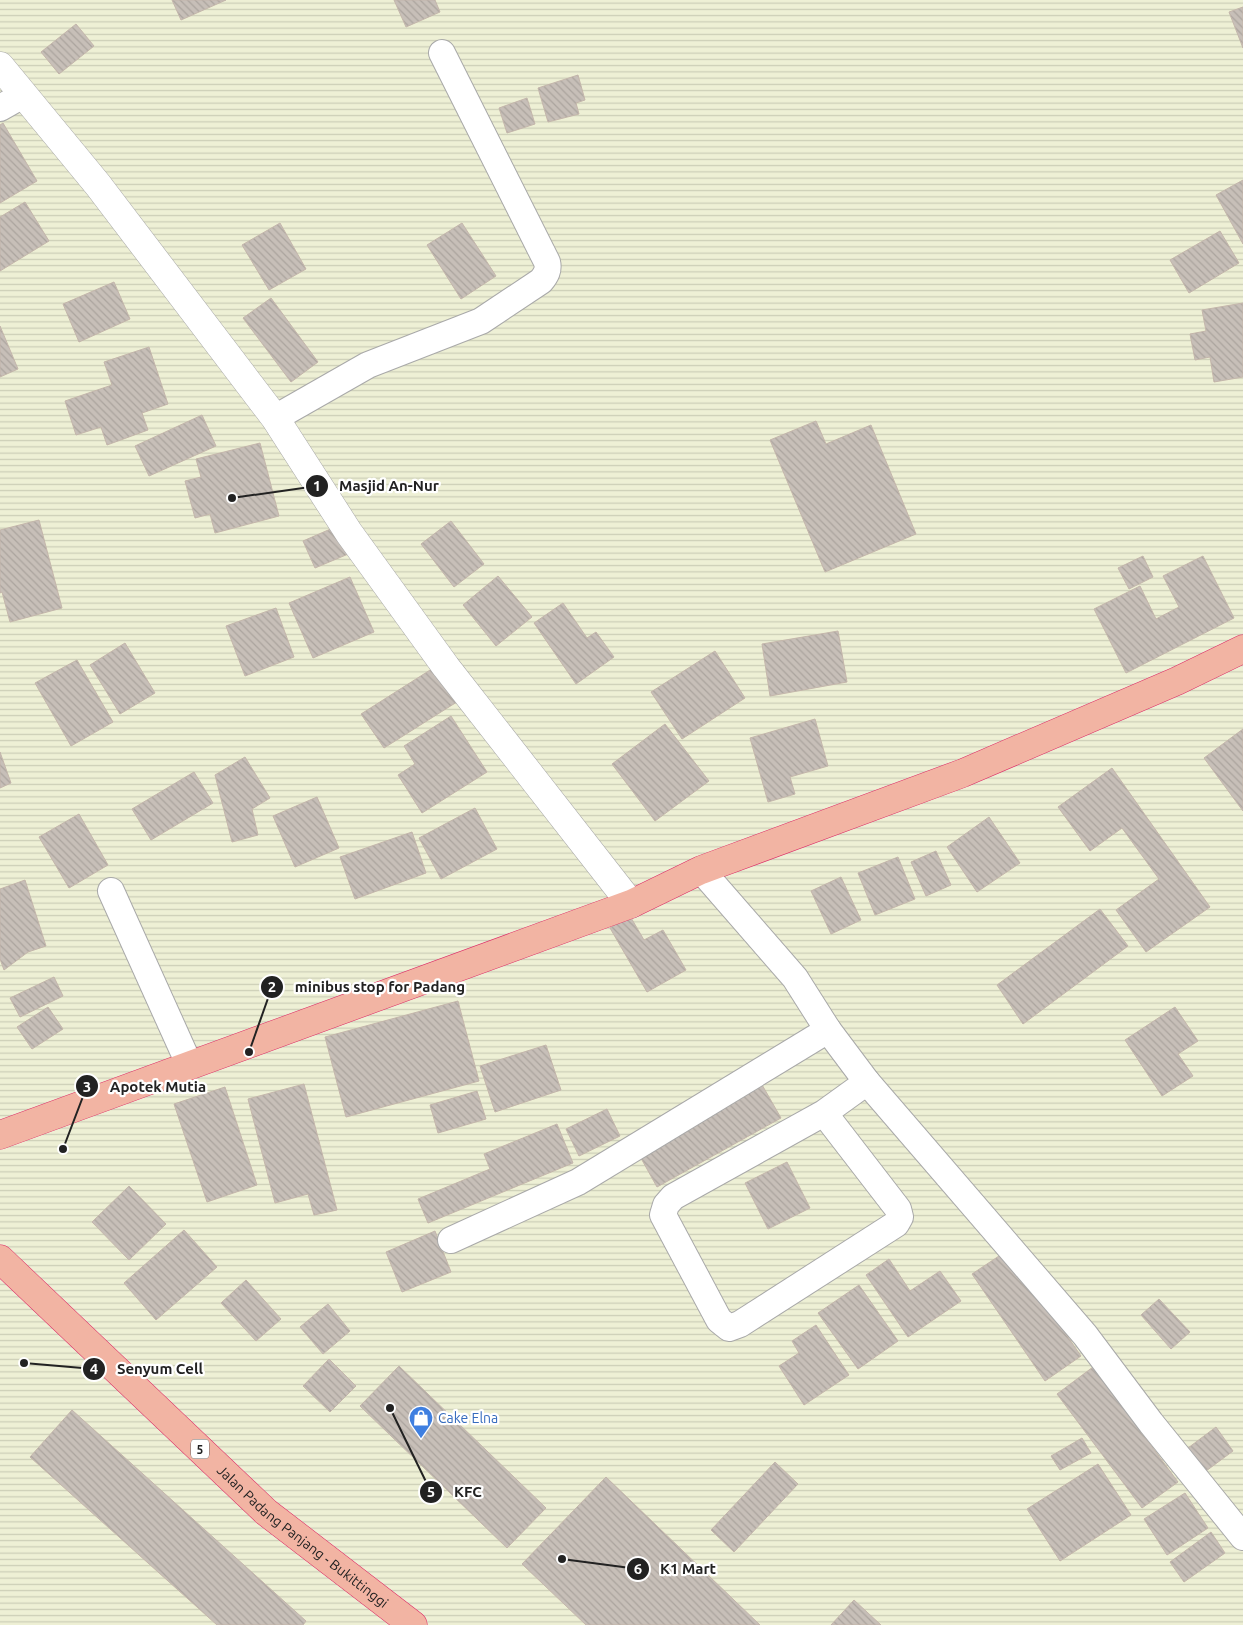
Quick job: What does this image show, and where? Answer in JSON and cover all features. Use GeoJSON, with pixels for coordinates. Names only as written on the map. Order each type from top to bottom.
{"type":"FeatureCollection","features":[{"type":"Feature","properties":{"kind":"highway"},"geometry":{"type":"LineString","coordinates":[[0,1134],[631,904],[701,870],[963,773],[1177,681],[1243,648]]}},
{"type":"Feature","properties":{"kind":"highway","name":"Jalan Padang Panjang - Bukittinggi"},"geometry":{"type":"LineString","coordinates":[[0,1259],[266,1512],[413,1625]]}},
{"type":"Feature","properties":{"kind":"street"},"geometry":{"type":"LineString","coordinates":[[275,418],[368,365],[481,322],[534,286],[546,274],[547,262],[442,53]]}},
{"type":"Feature","properties":{"kind":"street"},"geometry":{"type":"LineString","coordinates":[[0,66],[98,185],[275,418],[349,533],[446,667],[631,904]]}},
{"type":"Feature","properties":{"kind":"street"},"geometry":{"type":"LineString","coordinates":[[0,108],[24,95]]}},
{"type":"Feature","properties":{"kind":"street"},"geometry":{"type":"LineString","coordinates":[[701,870],[795,978],[828,1030],[867,1082],[1085,1335],[1151,1423],[1243,1537]]}},
{"type":"Feature","properties":{"kind":"street"},"geometry":{"type":"LineString","coordinates":[[111,891],[189,1064]]}},
{"type":"Feature","properties":{"kind":"street"},"geometry":{"type":"LineString","coordinates":[[452,1240],[578,1182],[828,1030]]}},
{"type":"Feature","properties":{"kind":"street"},"geometry":{"type":"LineString","coordinates":[[824,1113],[898,1209],[900,1217],[896,1224],[740,1324],[729,1328],[719,1320],[663,1215],[666,1205],[674,1196],[824,1113],[867,1082]]}},
{"type":"Feature","properties":{"kind":"green space"},"geometry":{"type":"Polygon","coordinates":[[[0,0],[1243,0],[1243,1625],[0,1625],[0,0]]]}},
{"type":"Feature","properties":{"kind":"building"},"geometry":{"type":"Polygon","coordinates":[[[172,0],[226,0],[181,20],[172,0]]]}},
{"type":"Feature","properties":{"kind":"building"},"geometry":{"type":"Polygon","coordinates":[[[394,0],[435,0],[440,12],[406,27],[394,0]]]}},
{"type":"Feature","properties":{"kind":"building"},"geometry":{"type":"Polygon","coordinates":[[[1243,7],[1243,48],[1229,12],[1243,7]]]}},
{"type":"Feature","properties":{"kind":"building"},"geometry":{"type":"Polygon","coordinates":[[[76,24],[94,46],[59,74],[41,52],[76,24]]]}},
{"type":"Feature","properties":{"kind":"building"},"geometry":{"type":"Polygon","coordinates":[[[578,75],[585,100],[576,103],[579,114],[548,122],[538,88],[578,75]]]}},
{"type":"Feature","properties":{"kind":"building"},"geometry":{"type":"Polygon","coordinates":[[[527,98],[535,124],[507,133],[499,108],[527,98]]]}},
{"type":"Feature","properties":{"kind":"building"},"geometry":{"type":"Polygon","coordinates":[[[3,123],[37,181],[0,203],[0,125],[3,123]]]}},
{"type":"Feature","properties":{"kind":"building"},"geometry":{"type":"Polygon","coordinates":[[[1243,180],[1243,244],[1216,195],[1243,180]]]}},
{"type":"Feature","properties":{"kind":"building"},"geometry":{"type":"Polygon","coordinates":[[[25,202],[49,241],[0,271],[0,217],[25,202]]]}},
{"type":"Feature","properties":{"kind":"building"},"geometry":{"type":"Polygon","coordinates":[[[280,223],[306,269],[269,290],[242,245],[280,223]]]}},
{"type":"Feature","properties":{"kind":"building"},"geometry":{"type":"Polygon","coordinates":[[[462,223],[496,276],[461,299],[427,245],[462,223]]]}},
{"type":"Feature","properties":{"kind":"building"},"geometry":{"type":"Polygon","coordinates":[[[1220,231],[1239,263],[1189,293],[1170,260],[1220,231]]]}},
{"type":"Feature","properties":{"kind":"building"},"geometry":{"type":"Polygon","coordinates":[[[114,282],[130,319],[79,342],[63,304],[114,282]]]}},
{"type":"Feature","properties":{"kind":"building"},"geometry":{"type":"Polygon","coordinates":[[[271,298],[318,362],[291,382],[243,318],[271,298]]]}},
{"type":"Feature","properties":{"kind":"building"},"geometry":{"type":"Polygon","coordinates":[[[1243,303],[1243,377],[1214,382],[1210,357],[1195,360],[1190,334],[1206,331],[1202,310],[1243,303]]]}},
{"type":"Feature","properties":{"kind":"building"},"geometry":{"type":"Polygon","coordinates":[[[0,326],[18,369],[0,377],[0,326]]]}},
{"type":"Feature","properties":{"kind":"building"},"geometry":{"type":"Polygon","coordinates":[[[149,347],[168,404],[142,413],[148,430],[107,445],[101,427],[76,435],[65,401],[112,385],[104,362],[149,347]]]}},
{"type":"Feature","properties":{"kind":"building"},"geometry":{"type":"Polygon","coordinates":[[[202,415],[216,446],[149,476],[135,446],[202,415]]]}},
{"type":"Feature","properties":{"kind":"building"},"geometry":{"type":"Polygon","coordinates":[[[816,421],[826,444],[871,425],[916,534],[825,572],[770,440],[816,421]]]}},
{"type":"Feature","properties":{"kind":"building"},"geometry":{"type":"Polygon","coordinates":[[[260,443],[279,516],[215,533],[210,514],[195,518],[185,481],[201,477],[196,459],[260,443]]]}},
{"type":"Feature","properties":{"kind":"building"},"geometry":{"type":"Polygon","coordinates":[[[39,520],[62,608],[10,622],[2,592],[0,593],[0,530],[39,520]]]}},
{"type":"Feature","properties":{"kind":"building"},"geometry":{"type":"Polygon","coordinates":[[[451,521],[484,564],[454,587],[421,544],[451,521]]]}},
{"type":"Feature","properties":{"kind":"building"},"geometry":{"type":"Polygon","coordinates":[[[342,524],[353,552],[315,568],[303,541],[342,524]]]}},
{"type":"Feature","properties":{"kind":"building"},"geometry":{"type":"Polygon","coordinates":[[[1143,556],[1153,577],[1129,589],[1118,568],[1143,556]]]}},
{"type":"Feature","properties":{"kind":"building"},"geometry":{"type":"Polygon","coordinates":[[[1203,556],[1234,618],[1126,673],[1094,609],[1140,586],[1156,619],[1179,607],[1163,576],[1203,556]]]}},
{"type":"Feature","properties":{"kind":"building"},"geometry":{"type":"Polygon","coordinates":[[[498,576],[532,617],[496,646],[463,605],[498,576]]]}},
{"type":"Feature","properties":{"kind":"building"},"geometry":{"type":"Polygon","coordinates":[[[350,577],[374,632],[313,658],[289,603],[350,577]]]}},
{"type":"Feature","properties":{"kind":"building"},"geometry":{"type":"Polygon","coordinates":[[[563,603],[587,638],[596,632],[614,657],[576,684],[534,623],[563,603]]]}},
{"type":"Feature","properties":{"kind":"building"},"geometry":{"type":"Polygon","coordinates":[[[276,608],[294,657],[245,676],[226,626],[276,608]]]}},
{"type":"Feature","properties":{"kind":"building"},"geometry":{"type":"Polygon","coordinates":[[[838,631],[847,682],[770,696],[762,644],[838,631]]]}},
{"type":"Feature","properties":{"kind":"building"},"geometry":{"type":"Polygon","coordinates":[[[125,643],[155,693],[120,714],[90,665],[125,643]]]}},
{"type":"Feature","properties":{"kind":"building"},"geometry":{"type":"Polygon","coordinates":[[[715,651],[745,698],[682,739],[651,692],[715,651]]]}},
{"type":"Feature","properties":{"kind":"building"},"geometry":{"type":"Polygon","coordinates":[[[77,660],[113,722],[71,746],[35,683],[77,660]]]}},
{"type":"Feature","properties":{"kind":"building"},"geometry":{"type":"Polygon","coordinates":[[[438,665],[460,700],[384,748],[361,714],[438,665]]]}},
{"type":"Feature","properties":{"kind":"building"},"geometry":{"type":"Polygon","coordinates":[[[451,716],[487,772],[422,813],[398,775],[415,764],[404,746],[451,716]]]}},
{"type":"Feature","properties":{"kind":"building"},"geometry":{"type":"Polygon","coordinates":[[[815,719],[828,766],[790,777],[795,794],[768,802],[750,738],[815,719]]]}},
{"type":"Feature","properties":{"kind":"building"},"geometry":{"type":"Polygon","coordinates":[[[665,724],[709,781],[655,821],[612,764],[665,724]]]}},
{"type":"Feature","properties":{"kind":"building"},"geometry":{"type":"Polygon","coordinates":[[[1243,729],[1243,811],[1204,758],[1243,729]]]}},
{"type":"Feature","properties":{"kind":"building"},"geometry":{"type":"Polygon","coordinates":[[[0,752],[11,783],[0,788],[0,752]]]}},
{"type":"Feature","properties":{"kind":"building"},"geometry":{"type":"Polygon","coordinates":[[[245,757],[270,798],[252,809],[258,835],[232,842],[215,775],[245,757]]]}},
{"type":"Feature","properties":{"kind":"building"},"geometry":{"type":"Polygon","coordinates":[[[1112,768],[1210,907],[1146,952],[1116,910],[1159,879],[1122,828],[1090,851],[1058,807],[1112,768]]]}},
{"type":"Feature","properties":{"kind":"building"},"geometry":{"type":"Polygon","coordinates":[[[194,772],[213,803],[151,840],[132,809],[194,772]]]}},
{"type":"Feature","properties":{"kind":"building"},"geometry":{"type":"Polygon","coordinates":[[[317,797],[339,848],[295,867],[273,816],[317,797]]]}},
{"type":"Feature","properties":{"kind":"building"},"geometry":{"type":"Polygon","coordinates":[[[475,808],[497,849],[441,879],[419,838],[475,808]]]}},
{"type":"Feature","properties":{"kind":"building"},"geometry":{"type":"Polygon","coordinates":[[[79,814],[108,865],[69,888],[39,837],[79,814]]]}},
{"type":"Feature","properties":{"kind":"building"},"geometry":{"type":"Polygon","coordinates":[[[989,817],[1020,863],[977,892],[947,847],[989,817]]]}},
{"type":"Feature","properties":{"kind":"building"},"geometry":{"type":"Polygon","coordinates":[[[412,832],[426,873],[355,899],[340,857],[412,832]]]}},
{"type":"Feature","properties":{"kind":"building"},"geometry":{"type":"Polygon","coordinates":[[[936,851],[951,885],[926,896],[911,862],[936,851]]]}},
{"type":"Feature","properties":{"kind":"building"},"geometry":{"type":"Polygon","coordinates":[[[898,857],[915,899],[875,915],[858,873],[898,857]]]}},
{"type":"Feature","properties":{"kind":"building"},"geometry":{"type":"Polygon","coordinates":[[[841,877],[861,920],[831,934],[811,891],[841,877]]]}},
{"type":"Feature","properties":{"kind":"building"},"geometry":{"type":"Polygon","coordinates":[[[25,880],[46,946],[28,952],[4,970],[0,959],[0,889],[25,880]]]}},
{"type":"Feature","properties":{"kind":"building"},"geometry":{"type":"Polygon","coordinates":[[[1100,909],[1128,946],[1023,1024],[997,985],[1100,909]]]}},
{"type":"Feature","properties":{"kind":"building"},"geometry":{"type":"Polygon","coordinates":[[[630,916],[644,940],[663,930],[686,970],[647,992],[610,928],[630,916]]]}},
{"type":"Feature","properties":{"kind":"building"},"geometry":{"type":"Polygon","coordinates":[[[54,977],[63,996],[20,1017],[10,998],[54,977]]]}},
{"type":"Feature","properties":{"kind":"building"},"geometry":{"type":"Polygon","coordinates":[[[458,1001],[479,1081],[346,1117],[325,1037],[458,1001]]]}},
{"type":"Feature","properties":{"kind":"building"},"geometry":{"type":"Polygon","coordinates":[[[48,1007],[63,1029],[32,1049],[17,1027],[48,1007]]]}},
{"type":"Feature","properties":{"kind":"building"},"geometry":{"type":"Polygon","coordinates":[[[1175,1007],[1198,1041],[1178,1054],[1193,1076],[1162,1096],[1125,1040],[1175,1007]]]}},
{"type":"Feature","properties":{"kind":"building"},"geometry":{"type":"Polygon","coordinates":[[[546,1045],[561,1090],[495,1112],[480,1066],[546,1045]]]}},
{"type":"Feature","properties":{"kind":"building"},"geometry":{"type":"Polygon","coordinates":[[[761,1083],[781,1118],[657,1187],[637,1151],[761,1083]]]}},
{"type":"Feature","properties":{"kind":"building"},"geometry":{"type":"Polygon","coordinates":[[[304,1084],[337,1210],[314,1215],[308,1194],[275,1203],[248,1099],[304,1084]]]}},
{"type":"Feature","properties":{"kind":"building"},"geometry":{"type":"Polygon","coordinates":[[[225,1087],[257,1185],[207,1202],[174,1104],[225,1087]]]}},
{"type":"Feature","properties":{"kind":"building"},"geometry":{"type":"Polygon","coordinates":[[[477,1091],[486,1119],[438,1133],[430,1105],[477,1091]]]}},
{"type":"Feature","properties":{"kind":"building"},"geometry":{"type":"Polygon","coordinates":[[[607,1109],[620,1136],[579,1156],[566,1129],[607,1109]]]}},
{"type":"Feature","properties":{"kind":"building"},"geometry":{"type":"Polygon","coordinates":[[[557,1124],[573,1163],[428,1223],[418,1199],[490,1169],[484,1154],[557,1124]]]}},
{"type":"Feature","properties":{"kind":"building"},"geometry":{"type":"Polygon","coordinates":[[[787,1162],[810,1208],[768,1229],[745,1183],[787,1162]]]}},
{"type":"Feature","properties":{"kind":"building"},"geometry":{"type":"Polygon","coordinates":[[[129,1186],[166,1224],[129,1260],[92,1222],[129,1186]]]}},
{"type":"Feature","properties":{"kind":"building"},"geometry":{"type":"Polygon","coordinates":[[[184,1230],[217,1267],[156,1320],[124,1283],[184,1230]]]}},
{"type":"Feature","properties":{"kind":"building"},"geometry":{"type":"Polygon","coordinates":[[[435,1231],[451,1272],[402,1292],[386,1252],[435,1231]]]}},
{"type":"Feature","properties":{"kind":"building"},"geometry":{"type":"Polygon","coordinates":[[[1008,1250],[1081,1356],[1045,1381],[972,1274],[1008,1250]]]}},
{"type":"Feature","properties":{"kind":"building"},"geometry":{"type":"Polygon","coordinates":[[[889,1259],[910,1291],[940,1271],[961,1301],[908,1337],[866,1275],[889,1259]]]}},
{"type":"Feature","properties":{"kind":"building"},"geometry":{"type":"Polygon","coordinates":[[[246,1280],[281,1319],[256,1341],[221,1303],[246,1280]]]}},
{"type":"Feature","properties":{"kind":"building"},"geometry":{"type":"Polygon","coordinates":[[[859,1285],[898,1341],[858,1369],[818,1313],[859,1285]]]}},
{"type":"Feature","properties":{"kind":"building"},"geometry":{"type":"Polygon","coordinates":[[[1159,1299],[1190,1332],[1171,1349],[1141,1315],[1159,1299]]]}},
{"type":"Feature","properties":{"kind":"building"},"geometry":{"type":"Polygon","coordinates":[[[328,1304],[350,1331],[323,1354],[300,1327],[328,1304]]]}},
{"type":"Feature","properties":{"kind":"building"},"geometry":{"type":"Polygon","coordinates":[[[816,1325],[849,1375],[804,1405],[779,1366],[799,1353],[792,1341],[816,1325]]]}},
{"type":"Feature","properties":{"kind":"building"},"geometry":{"type":"Polygon","coordinates":[[[329,1359],[356,1386],[330,1412],[303,1386],[329,1359]]]}},
{"type":"Feature","properties":{"kind":"building"},"geometry":{"type":"Polygon","coordinates":[[[399,1366],[546,1508],[507,1548],[360,1406],[399,1366]]]}},
{"type":"Feature","properties":{"kind":"building"},"geometry":{"type":"Polygon","coordinates":[[[1093,1367],[1178,1482],[1142,1508],[1057,1394],[1093,1367]]]}},
{"type":"Feature","properties":{"kind":"building"},"geometry":{"type":"Polygon","coordinates":[[[72,1410],[306,1621],[303,1625],[217,1625],[30,1457],[72,1410]]]}},
{"type":"Feature","properties":{"kind":"building"},"geometry":{"type":"Polygon","coordinates":[[[1216,1427],[1233,1451],[1202,1474],[1184,1451],[1216,1427]]]}},
{"type":"Feature","properties":{"kind":"building"},"geometry":{"type":"Polygon","coordinates":[[[1082,1438],[1091,1453],[1060,1470],[1051,1456],[1082,1438]]]}},
{"type":"Feature","properties":{"kind":"building"},"geometry":{"type":"Polygon","coordinates":[[[775,1462],[798,1484],[734,1552],[711,1530],[775,1462]]]}},
{"type":"Feature","properties":{"kind":"building"},"geometry":{"type":"Polygon","coordinates":[[[1098,1464],[1131,1515],[1060,1561],[1027,1509],[1098,1464]]]}},
{"type":"Feature","properties":{"kind":"building"},"geometry":{"type":"Polygon","coordinates":[[[606,1477],[760,1625],[586,1625],[522,1564],[606,1477]]]}},
{"type":"Feature","properties":{"kind":"building"},"geometry":{"type":"Polygon","coordinates":[[[1185,1493],[1208,1528],[1167,1555],[1144,1519],[1185,1493]]]}},
{"type":"Feature","properties":{"kind":"building"},"geometry":{"type":"Polygon","coordinates":[[[1211,1532],[1225,1553],[1184,1582],[1170,1562],[1211,1532]]]}},
{"type":"Feature","properties":{"kind":"building"},"geometry":{"type":"Polygon","coordinates":[[[854,1600],[881,1625],[831,1625],[854,1600]]]}},
{"type":"Feature","properties":{"kind":"place","name":"Masjid An-Nur"},"geometry":{"type":"Point","coordinates":[232,498]}},
{"type":"Feature","properties":{"kind":"place","name":"minibus stop for Padang"},"geometry":{"type":"Point","coordinates":[249,1052]}},
{"type":"Feature","properties":{"kind":"place","name":"Apotek Mutia"},"geometry":{"type":"Point","coordinates":[63,1149]}},
{"type":"Feature","properties":{"kind":"place","name":"Senyum Cell"},"geometry":{"type":"Point","coordinates":[24,1363]}},
{"type":"Feature","properties":{"kind":"place","name":"KFC"},"geometry":{"type":"Point","coordinates":[390,1408]}},
{"type":"Feature","properties":{"kind":"place","name":"Cake Elna"},"geometry":{"type":"Point","coordinates":[421,1439]}},
{"type":"Feature","properties":{"kind":"place","name":"K1 Mart"},"geometry":{"type":"Point","coordinates":[562,1559]}}]}
